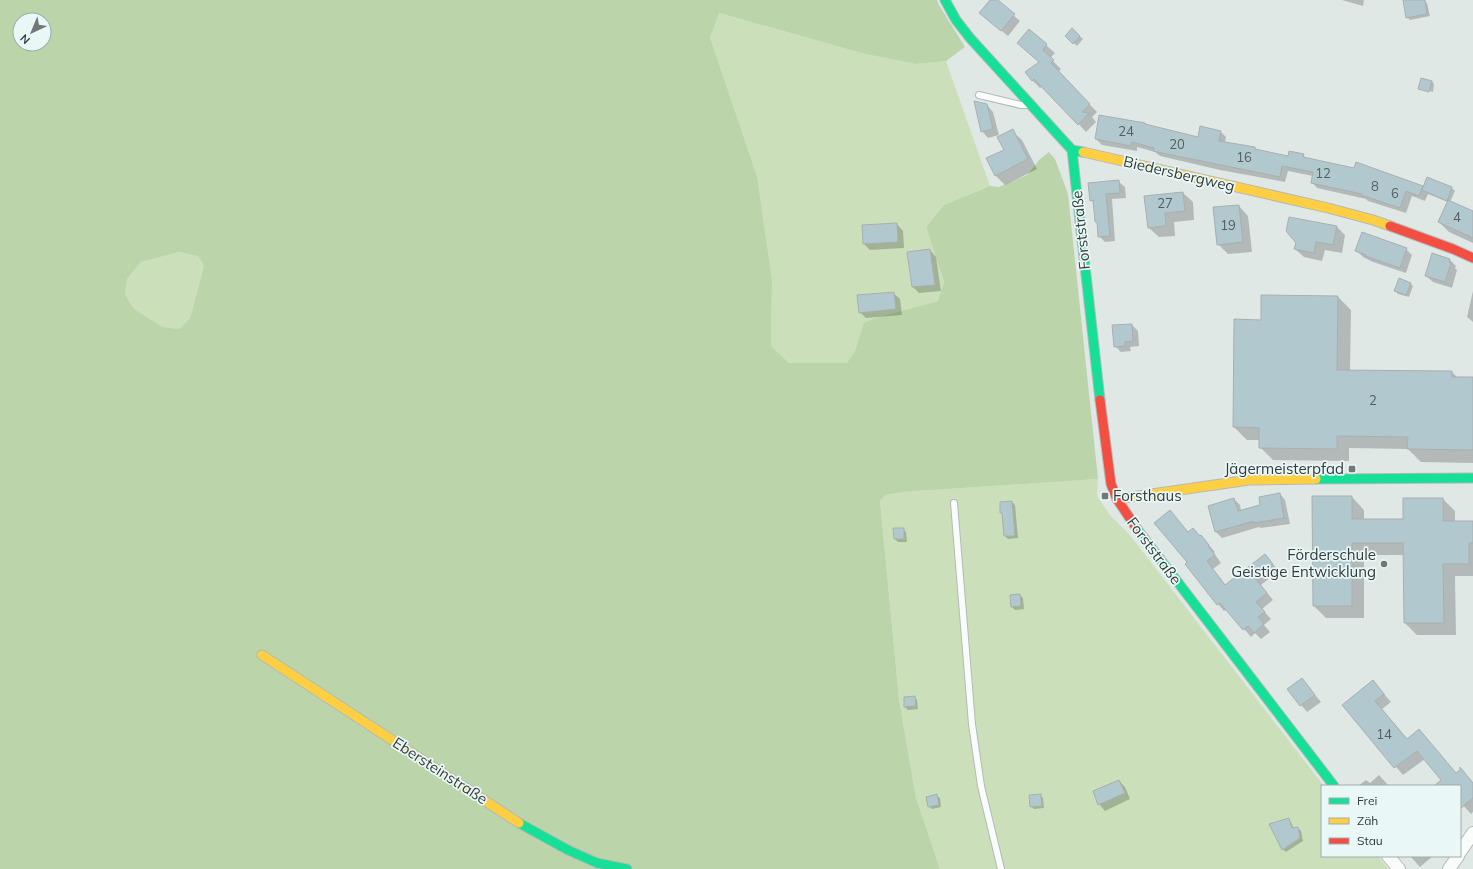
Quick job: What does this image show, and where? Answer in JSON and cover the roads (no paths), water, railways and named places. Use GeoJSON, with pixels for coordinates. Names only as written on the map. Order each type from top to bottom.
{"type":"FeatureCollection","features":[{"type":"Feature","properties":{"kind":"street"},"geometry":{"type":"LineString","coordinates":[[945,0],[965,32],[1033,105],[1072,150]]}},
{"type":"Feature","properties":{"kind":"street","name":"Biedersbergweg"},"geometry":{"type":"LineString","coordinates":[[1072,150],[1328,208],[1373,220],[1453,249],[1473,258]]}},
{"type":"Feature","properties":{"kind":"street","name":"Forststraße"},"geometry":{"type":"LineString","coordinates":[[1072,150],[1108,467],[1111,484],[1117,499],[1132,524],[1333,785]]}},
{"type":"Feature","properties":{"kind":"street"},"geometry":{"type":"LineString","coordinates":[[1117,499],[1249,480],[1473,478]]}},
{"type":"Feature","properties":{"kind":"street","name":"Ebersteinstraße"},"geometry":{"type":"LineString","coordinates":[[262,655],[529,829],[568,850],[597,863],[627,869]]}},
{"type":"Feature","properties":{"kind":"street"},"geometry":{"type":"LineString","coordinates":[[1461,851],[1473,833]]}},
{"type":"Feature","properties":{"kind":"street"},"geometry":{"type":"LineString","coordinates":[[1389,857],[1398,869]]}},
{"type":"Feature","properties":{"kind":"street"},"geometry":{"type":"LineString","coordinates":[[1449,869],[1457,857]]}},
{"type":"Feature","properties":{"kind":"lane"},"geometry":{"type":"LineString","coordinates":[[979,95],[1021,105],[1033,105]]}},
{"type":"Feature","properties":{"kind":"lane"},"geometry":{"type":"LineString","coordinates":[[954,504],[972,724],[982,786],[1001,869]]}},
{"type":"Feature","properties":{"kind":"place","name":"Jägermeisterpfad"},"geometry":{"type":"Point","coordinates":[1352,469]}},
{"type":"Feature","properties":{"kind":"place","name":"Forsthaus"},"geometry":{"type":"Point","coordinates":[1105,496]}},
{"type":"Feature","properties":{"kind":"place","name":"Förderschule Geistige Entwicklung"},"geometry":{"type":"Point","coordinates":[1384,564]}}]}
